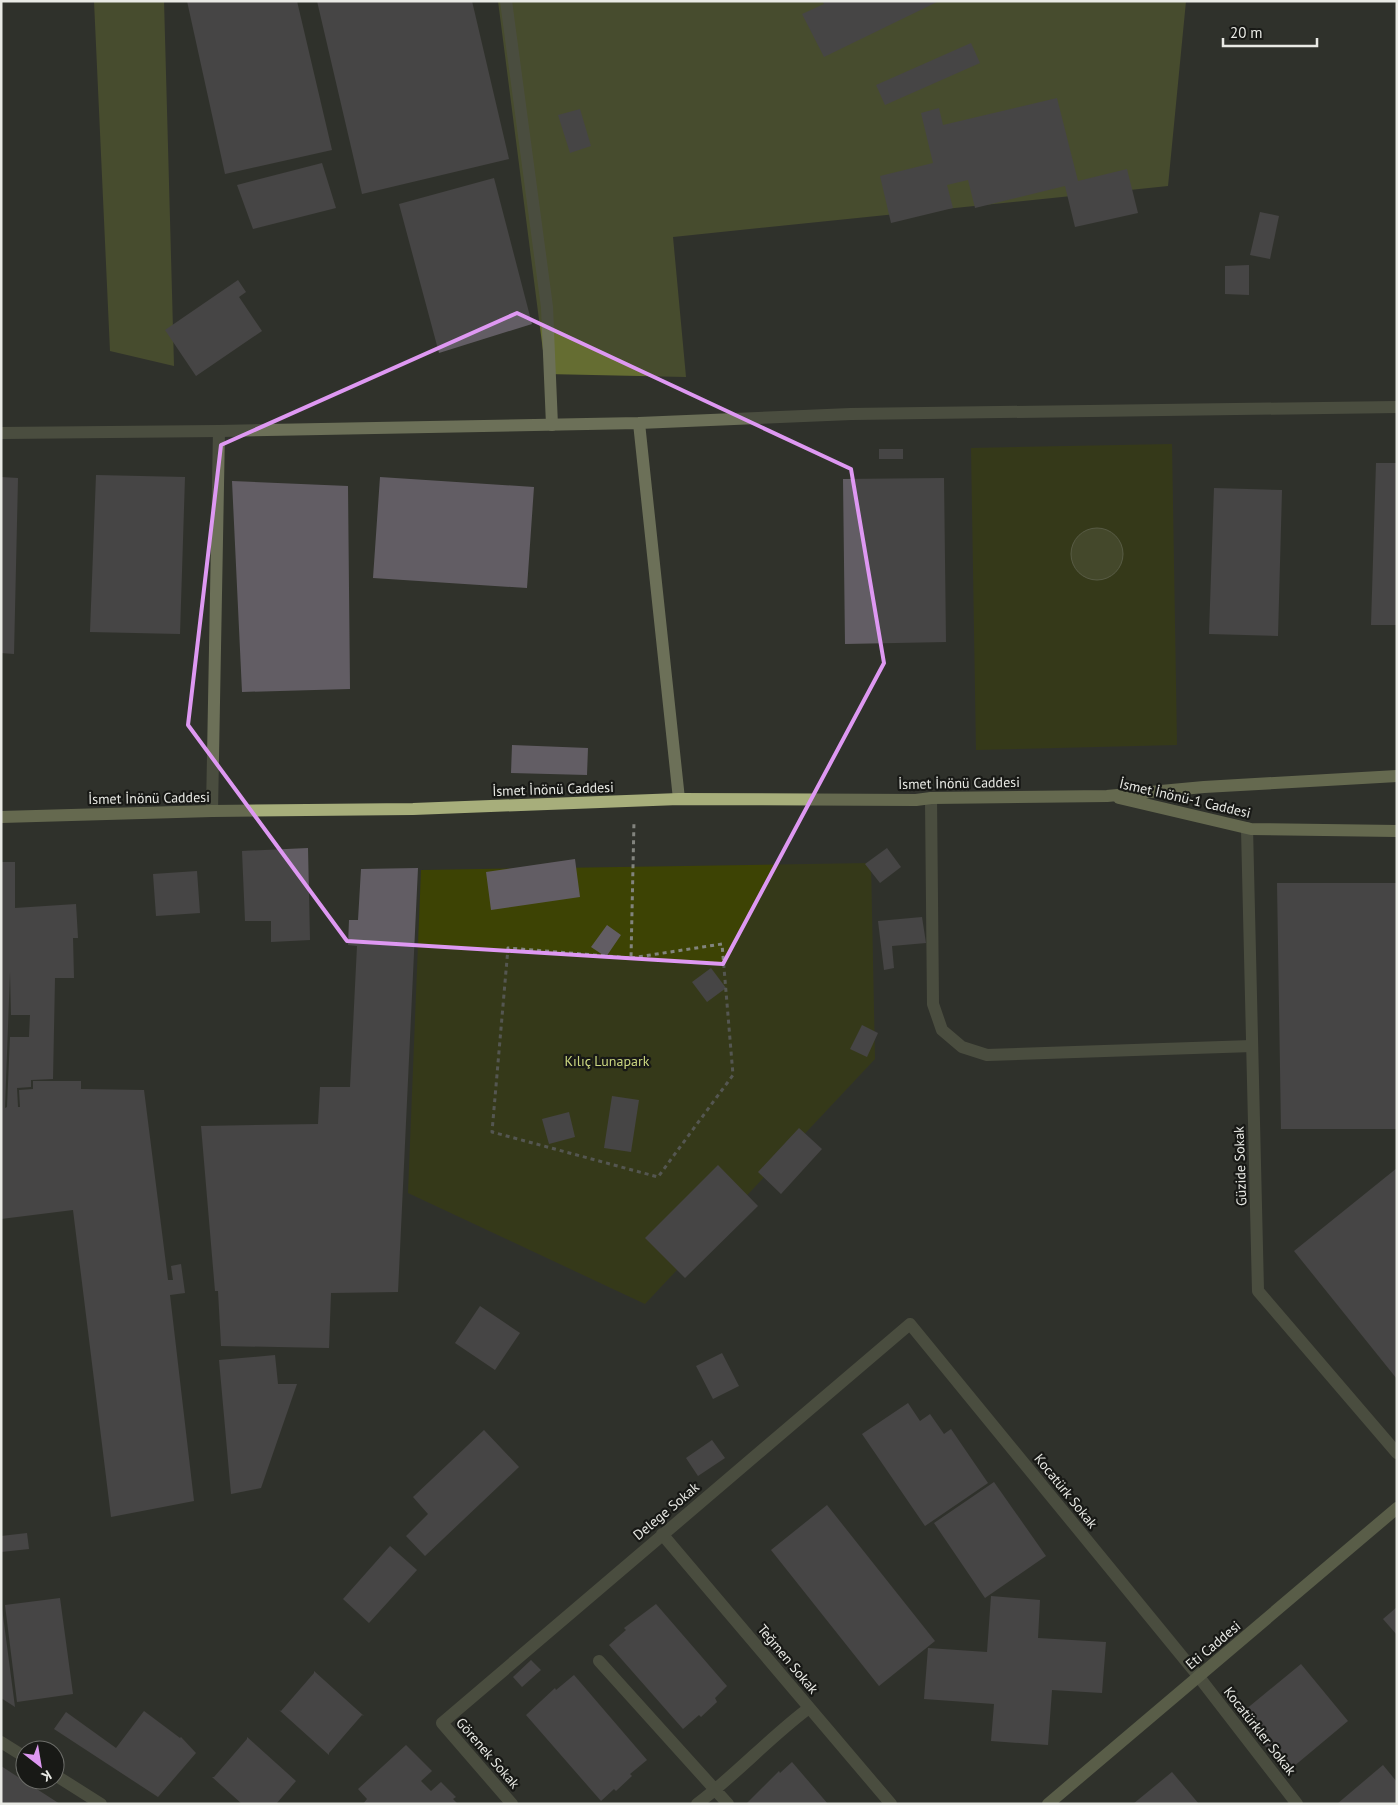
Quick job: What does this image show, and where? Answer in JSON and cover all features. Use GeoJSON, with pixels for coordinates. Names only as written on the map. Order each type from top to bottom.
{"type":"FeatureCollection","features":[{"type":"Feature","properties":{"kind":"main road","name":"İsmet İnönü-1 Caddesi"},"geometry":{"type":"LineString","coordinates":[[1107,796],[1204,787],[1397,776]]}},
{"type":"Feature","properties":{"kind":"main road","name":"İsmet İnönü Caddesi"},"geometry":{"type":"LineString","coordinates":[[1,817],[212,811],[413,809],[680,799],[916,800],[931,798],[1107,796]]}},
{"type":"Feature","properties":{"kind":"main road","name":"İsmet İnönü-1 Caddesi"},"geometry":{"type":"LineString","coordinates":[[1107,796],[1246,828],[1397,830]]}},
{"type":"Feature","properties":{"kind":"main road","name":"Eti Caddesi"},"geometry":{"type":"LineString","coordinates":[[1048,1804],[1199,1678],[1397,1508]]}},
{"type":"Feature","properties":{"kind":"street"},"geometry":{"type":"LineString","coordinates":[[506,1],[547,307],[552,425]]}},
{"type":"Feature","properties":{"kind":"street"},"geometry":{"type":"LineString","coordinates":[[1,433],[639,424],[851,414],[1397,407]]}},
{"type":"Feature","properties":{"kind":"street"},"geometry":{"type":"LineString","coordinates":[[639,424],[680,799]]}},
{"type":"Feature","properties":{"kind":"street"},"geometry":{"type":"LineString","coordinates":[[212,811],[219,431]]}},
{"type":"Feature","properties":{"kind":"street"},"geometry":{"type":"LineString","coordinates":[[931,798],[933,1004],[942,1030],[962,1047],[987,1055],[1252,1046]]}},
{"type":"Feature","properties":{"kind":"street","name":"Güzide Sokak"},"geometry":{"type":"LineString","coordinates":[[1246,828],[1258,1291],[1397,1453]]}},
{"type":"Feature","properties":{"kind":"street","name":"Delege Sokak"},"geometry":{"type":"LineString","coordinates":[[442,1722],[910,1324]]}},
{"type":"Feature","properties":{"kind":"street","name":"Kocatürk Sokak"},"geometry":{"type":"LineString","coordinates":[[910,1324],[1199,1678]]}},
{"type":"Feature","properties":{"kind":"street","name":"Teğmen Sokak"},"geometry":{"type":"LineString","coordinates":[[662,1534],[891,1804]]}},
{"type":"Feature","properties":{"kind":"street"},"geometry":{"type":"LineString","coordinates":[[599,1661],[728,1804]]}},
{"type":"Feature","properties":{"kind":"street","name":"Kocatürkler Sokak"},"geometry":{"type":"LineString","coordinates":[[1199,1678],[1297,1804]]}},
{"type":"Feature","properties":{"kind":"street"},"geometry":{"type":"LineString","coordinates":[[697,1804],[716,1790],[809,1708]]}},
{"type":"Feature","properties":{"kind":"street","name":"Görenek Sokak"},"geometry":{"type":"LineString","coordinates":[[442,1722],[512,1804]]}},
{"type":"Feature","properties":{"kind":"street"},"geometry":{"type":"LineString","coordinates":[[1,1742],[15,1751]]}},
{"type":"Feature","properties":{"kind":"street"},"geometry":{"type":"LineString","coordinates":[[65,1781],[101,1804]]}},
{"type":"Feature","properties":{"kind":"path"},"geometry":{"type":"LineString","coordinates":[[631,958],[634,801]]}},
{"type":"Feature","properties":{"kind":"path"},"geometry":{"type":"LineString","coordinates":[[722,944],[734,1076],[658,1177],[492,1132],[508,948],[631,958],[722,944]]}},
{"type":"Feature","properties":{"kind":"highlighted area"},"geometry":{"type":"Polygon","coordinates":[[[517,313],[851,469],[884,663],[723,964],[347,941],[188,725],[221,445],[517,313]]]}},
{"type":"Feature","properties":{"kind":"green space"},"geometry":{"type":"Polygon","coordinates":[[[1172,444],[1177,745],[976,750],[971,448],[1172,444]]]}},
{"type":"Feature","properties":{"kind":"green space","name":"Kılıç Lunapark"},"geometry":{"type":"Polygon","coordinates":[[[871,863],[875,1059],[645,1304],[408,1193],[421,870],[871,863]]]}},
{"type":"Feature","properties":{"kind":"shaded area"},"geometry":{"type":"Polygon","coordinates":[[[94,1],[164,1],[174,366],[110,351],[94,1]]]}},
{"type":"Feature","properties":{"kind":"shaded area"},"geometry":{"type":"Polygon","coordinates":[[[498,1],[1186,1],[1168,186],[673,237],[686,377],[546,374],[498,1]]]}},
{"type":"Feature","properties":{"kind":"shaded area"},"geometry":{"type":"Polygon","coordinates":[[[1092,528],[1102,528],[1116,535],[1123,549],[1123,559],[1116,573],[1102,580],[1092,580],[1082,576],[1075,569],[1071,559],[1071,549],[1075,539],[1082,532],[1092,528]]]}},
{"type":"Feature","properties":{"kind":"building"},"geometry":{"type":"Polygon","coordinates":[[[187,1],[297,1],[332,150],[225,174],[187,1]]]}},
{"type":"Feature","properties":{"kind":"building"},"geometry":{"type":"Polygon","coordinates":[[[317,1],[472,1],[509,159],[362,194],[317,1]]]}},
{"type":"Feature","properties":{"kind":"building"},"geometry":{"type":"Polygon","coordinates":[[[822,1],[939,1],[824,57],[802,14],[824,4],[822,1]]]}},
{"type":"Feature","properties":{"kind":"building"},"geometry":{"type":"Polygon","coordinates":[[[971,43],[980,63],[885,105],[876,85],[971,43]]]}},
{"type":"Feature","properties":{"kind":"building"},"geometry":{"type":"Polygon","coordinates":[[[1057,98],[1078,181],[1127,169],[1138,213],[1075,227],[1065,186],[975,208],[968,180],[947,185],[953,208],[891,223],[880,176],[933,163],[921,113],[939,108],[943,125],[1057,98]]]}},
{"type":"Feature","properties":{"kind":"building"},"geometry":{"type":"Polygon","coordinates":[[[580,109],[591,146],[570,153],[558,115],[580,109]]]}},
{"type":"Feature","properties":{"kind":"building"},"geometry":{"type":"Polygon","coordinates":[[[322,163],[336,208],[253,229],[237,185],[322,163]]]}},
{"type":"Feature","properties":{"kind":"building"},"geometry":{"type":"Polygon","coordinates":[[[494,178],[532,324],[439,353],[399,204],[494,178]]]}},
{"type":"Feature","properties":{"kind":"building"},"geometry":{"type":"Polygon","coordinates":[[[1260,212],[1279,216],[1270,259],[1250,255],[1260,212]]]}},
{"type":"Feature","properties":{"kind":"building"},"geometry":{"type":"Polygon","coordinates":[[[1249,265],[1249,295],[1225,294],[1225,266],[1249,265]]]}},
{"type":"Feature","properties":{"kind":"building"},"geometry":{"type":"Polygon","coordinates":[[[238,280],[246,292],[239,297],[262,331],[196,376],[165,330],[238,280]]]}},
{"type":"Feature","properties":{"kind":"building"},"geometry":{"type":"Polygon","coordinates":[[[879,449],[903,449],[903,459],[879,459],[879,449]]]}},
{"type":"Feature","properties":{"kind":"building"},"geometry":{"type":"Polygon","coordinates":[[[1376,463],[1397,463],[1397,625],[1371,625],[1376,463]]]}},
{"type":"Feature","properties":{"kind":"building"},"geometry":{"type":"Polygon","coordinates":[[[96,475],[185,477],[180,634],[90,632],[96,475]]]}},
{"type":"Feature","properties":{"kind":"building"},"geometry":{"type":"Polygon","coordinates":[[[1,477],[18,478],[14,654],[1,653],[1,477]]]}},
{"type":"Feature","properties":{"kind":"building"},"geometry":{"type":"Polygon","coordinates":[[[380,477],[534,487],[527,588],[373,578],[380,477]]]}},
{"type":"Feature","properties":{"kind":"building"},"geometry":{"type":"Polygon","coordinates":[[[944,478],[946,642],[845,644],[843,479],[944,478]]]}},
{"type":"Feature","properties":{"kind":"building"},"geometry":{"type":"Polygon","coordinates":[[[232,481],[348,486],[350,689],[242,692],[232,481]]]}},
{"type":"Feature","properties":{"kind":"building"},"geometry":{"type":"Polygon","coordinates":[[[1214,488],[1282,490],[1278,636],[1209,634],[1214,488]]]}},
{"type":"Feature","properties":{"kind":"building"},"geometry":{"type":"Polygon","coordinates":[[[512,745],[588,748],[587,775],[511,773],[512,745]]]}},
{"type":"Feature","properties":{"kind":"building"},"geometry":{"type":"Polygon","coordinates":[[[308,848],[310,940],[271,942],[271,921],[245,921],[242,851],[308,848]]]}},
{"type":"Feature","properties":{"kind":"building"},"geometry":{"type":"Polygon","coordinates":[[[887,848],[901,867],[880,883],[865,864],[887,848]]]}},
{"type":"Feature","properties":{"kind":"building"},"geometry":{"type":"Polygon","coordinates":[[[575,859],[580,897],[491,910],[486,872],[575,859]]]}},
{"type":"Feature","properties":{"kind":"building"},"geometry":{"type":"Polygon","coordinates":[[[1,862],[15,862],[15,908],[76,904],[78,938],[73,938],[74,978],[55,978],[53,1079],[31,1080],[31,1087],[17,1088],[18,1107],[20,1107],[19,1090],[33,1089],[33,1081],[81,1081],[81,1089],[144,1090],[168,1280],[173,1280],[171,1266],[181,1264],[185,1293],[170,1295],[194,1501],[111,1517],[73,1210],[1,1219],[1,862]],[[10,972],[5,1108],[7,1107],[10,1037],[29,1037],[30,1015],[11,1015],[10,972]]]}},
{"type":"Feature","properties":{"kind":"building"},"geometry":{"type":"Polygon","coordinates":[[[418,868],[398,1292],[331,1293],[329,1348],[221,1346],[218,1291],[215,1291],[201,1126],[318,1124],[320,1087],[350,1087],[357,946],[348,945],[349,920],[358,920],[361,869],[418,868]]]}},
{"type":"Feature","properties":{"kind":"building"},"geometry":{"type":"Polygon","coordinates":[[[197,871],[200,913],[156,916],[153,874],[197,871]]]}},
{"type":"Feature","properties":{"kind":"building"},"geometry":{"type":"Polygon","coordinates":[[[1277,883],[1397,883],[1397,1129],[1281,1129],[1277,883]]]}},
{"type":"Feature","properties":{"kind":"building"},"geometry":{"type":"Polygon","coordinates":[[[922,917],[926,943],[892,946],[894,968],[884,970],[878,921],[922,917]]]}},
{"type":"Feature","properties":{"kind":"building"},"geometry":{"type":"Polygon","coordinates":[[[607,925],[621,935],[606,957],[591,947],[607,925]]]}},
{"type":"Feature","properties":{"kind":"building"},"geometry":{"type":"Polygon","coordinates":[[[711,968],[726,988],[707,1002],[692,982],[711,968]]]}},
{"type":"Feature","properties":{"kind":"building"},"geometry":{"type":"Polygon","coordinates":[[[862,1025],[878,1033],[867,1057],[850,1049],[862,1025]]]}},
{"type":"Feature","properties":{"kind":"building"},"geometry":{"type":"Polygon","coordinates":[[[612,1096],[639,1100],[631,1152],[604,1148],[612,1096]]]}},
{"type":"Feature","properties":{"kind":"building"},"geometry":{"type":"Polygon","coordinates":[[[569,1112],[575,1137],[549,1144],[542,1119],[569,1112]]]}},
{"type":"Feature","properties":{"kind":"building"},"geometry":{"type":"Polygon","coordinates":[[[799,1128],[822,1149],[781,1194],[758,1172],[799,1128]]]}},
{"type":"Feature","properties":{"kind":"building"},"geometry":{"type":"Polygon","coordinates":[[[718,1165],[758,1206],[685,1278],[645,1238],[718,1165]]]}},
{"type":"Feature","properties":{"kind":"building"},"geometry":{"type":"Polygon","coordinates":[[[1397,1168],[1397,1379],[1294,1251],[1397,1168]]]}},
{"type":"Feature","properties":{"kind":"building"},"geometry":{"type":"Polygon","coordinates":[[[480,1306],[520,1333],[495,1370],[455,1343],[480,1306]]]}},
{"type":"Feature","properties":{"kind":"building"},"geometry":{"type":"Polygon","coordinates":[[[722,1353],[739,1386],[713,1399],[696,1366],[722,1353]]]}},
{"type":"Feature","properties":{"kind":"building"},"geometry":{"type":"Polygon","coordinates":[[[275,1355],[278,1384],[297,1384],[261,1488],[231,1494],[219,1360],[275,1355]]]}},
{"type":"Feature","properties":{"kind":"building"},"geometry":{"type":"Polygon","coordinates":[[[908,1403],[920,1421],[930,1414],[944,1434],[951,1429],[988,1483],[925,1526],[862,1434],[908,1403]]]}},
{"type":"Feature","properties":{"kind":"building"},"geometry":{"type":"Polygon","coordinates":[[[484,1430],[519,1467],[425,1556],[406,1536],[428,1514],[413,1497],[484,1430]]]}},
{"type":"Feature","properties":{"kind":"building"},"geometry":{"type":"Polygon","coordinates":[[[712,1440],[725,1458],[698,1476],[686,1458],[712,1440]]]}},
{"type":"Feature","properties":{"kind":"building"},"geometry":{"type":"Polygon","coordinates":[[[994,1482],[1046,1556],[985,1598],[934,1523],[994,1482]]]}},
{"type":"Feature","properties":{"kind":"building"},"geometry":{"type":"Polygon","coordinates":[[[827,1505],[935,1641],[879,1686],[771,1550],[827,1505]]]}},
{"type":"Feature","properties":{"kind":"building"},"geometry":{"type":"Polygon","coordinates":[[[27,1533],[29,1549],[1,1552],[1,1536],[27,1533]]]}},
{"type":"Feature","properties":{"kind":"building"},"geometry":{"type":"Polygon","coordinates":[[[390,1546],[417,1570],[369,1623],[343,1599],[390,1546]]]}},
{"type":"Feature","properties":{"kind":"building"},"geometry":{"type":"Polygon","coordinates":[[[991,1596],[1040,1600],[1038,1638],[1106,1642],[1102,1693],[1052,1690],[1048,1745],[991,1741],[994,1704],[924,1699],[928,1648],[987,1652],[991,1596]]]}},
{"type":"Feature","properties":{"kind":"building"},"geometry":{"type":"Polygon","coordinates":[[[60,1598],[73,1694],[17,1702],[5,1605],[60,1598]]]}},
{"type":"Feature","properties":{"kind":"building"},"geometry":{"type":"Polygon","coordinates":[[[656,1604],[727,1686],[715,1698],[717,1702],[701,1717],[699,1715],[683,1729],[609,1645],[626,1630],[624,1628],[656,1604]]]}},
{"type":"Feature","properties":{"kind":"building"},"geometry":{"type":"Polygon","coordinates":[[[1397,1607],[1397,1635],[1383,1619],[1397,1607]]]}},
{"type":"Feature","properties":{"kind":"building"},"geometry":{"type":"Polygon","coordinates":[[[2,1608],[15,1707],[1,1698],[2,1608]]]}},
{"type":"Feature","properties":{"kind":"building"},"geometry":{"type":"Polygon","coordinates":[[[531,1660],[541,1670],[522,1687],[513,1677],[531,1660]]]}},
{"type":"Feature","properties":{"kind":"building"},"geometry":{"type":"Polygon","coordinates":[[[1301,1664],[1348,1721],[1287,1772],[1239,1715],[1301,1664]]]}},
{"type":"Feature","properties":{"kind":"building"},"geometry":{"type":"Polygon","coordinates":[[[314,1671],[364,1716],[362,1715],[329,1755],[279,1710],[281,1711],[314,1671]]]}},
{"type":"Feature","properties":{"kind":"building"},"geometry":{"type":"Polygon","coordinates":[[[574,1675],[647,1760],[630,1774],[632,1776],[616,1791],[614,1789],[601,1801],[526,1715],[555,1688],[556,1690],[574,1675]]]}},
{"type":"Feature","properties":{"kind":"building"},"geometry":{"type":"Polygon","coordinates":[[[144,1711],[181,1737],[196,1753],[158,1797],[54,1729],[66,1712],[116,1748],[144,1711]]]}},
{"type":"Feature","properties":{"kind":"building"},"geometry":{"type":"Polygon","coordinates":[[[247,1737],[296,1781],[276,1804],[242,1804],[212,1777],[214,1777],[247,1737]]]}},
{"type":"Feature","properties":{"kind":"building"},"geometry":{"type":"Polygon","coordinates":[[[406,1745],[432,1771],[421,1781],[431,1791],[441,1782],[456,1797],[453,1799],[458,1804],[363,1804],[367,1799],[358,1789],[406,1745]]]}},
{"type":"Feature","properties":{"kind":"building"},"geometry":{"type":"Polygon","coordinates":[[[792,1762],[828,1804],[746,1804],[779,1771],[780,1773],[792,1762]]]}},
{"type":"Feature","properties":{"kind":"building"},"geometry":{"type":"Polygon","coordinates":[[[1383,1765],[1397,1782],[1397,1804],[1337,1804],[1383,1765]]]}},
{"type":"Feature","properties":{"kind":"building"},"geometry":{"type":"Polygon","coordinates":[[[1,1766],[15,1775],[15,1790],[38,1790],[60,1804],[1,1804],[1,1766]]]}},
{"type":"Feature","properties":{"kind":"building"},"geometry":{"type":"Polygon","coordinates":[[[1172,1772],[1199,1804],[1133,1804],[1172,1772]]]}}]}
